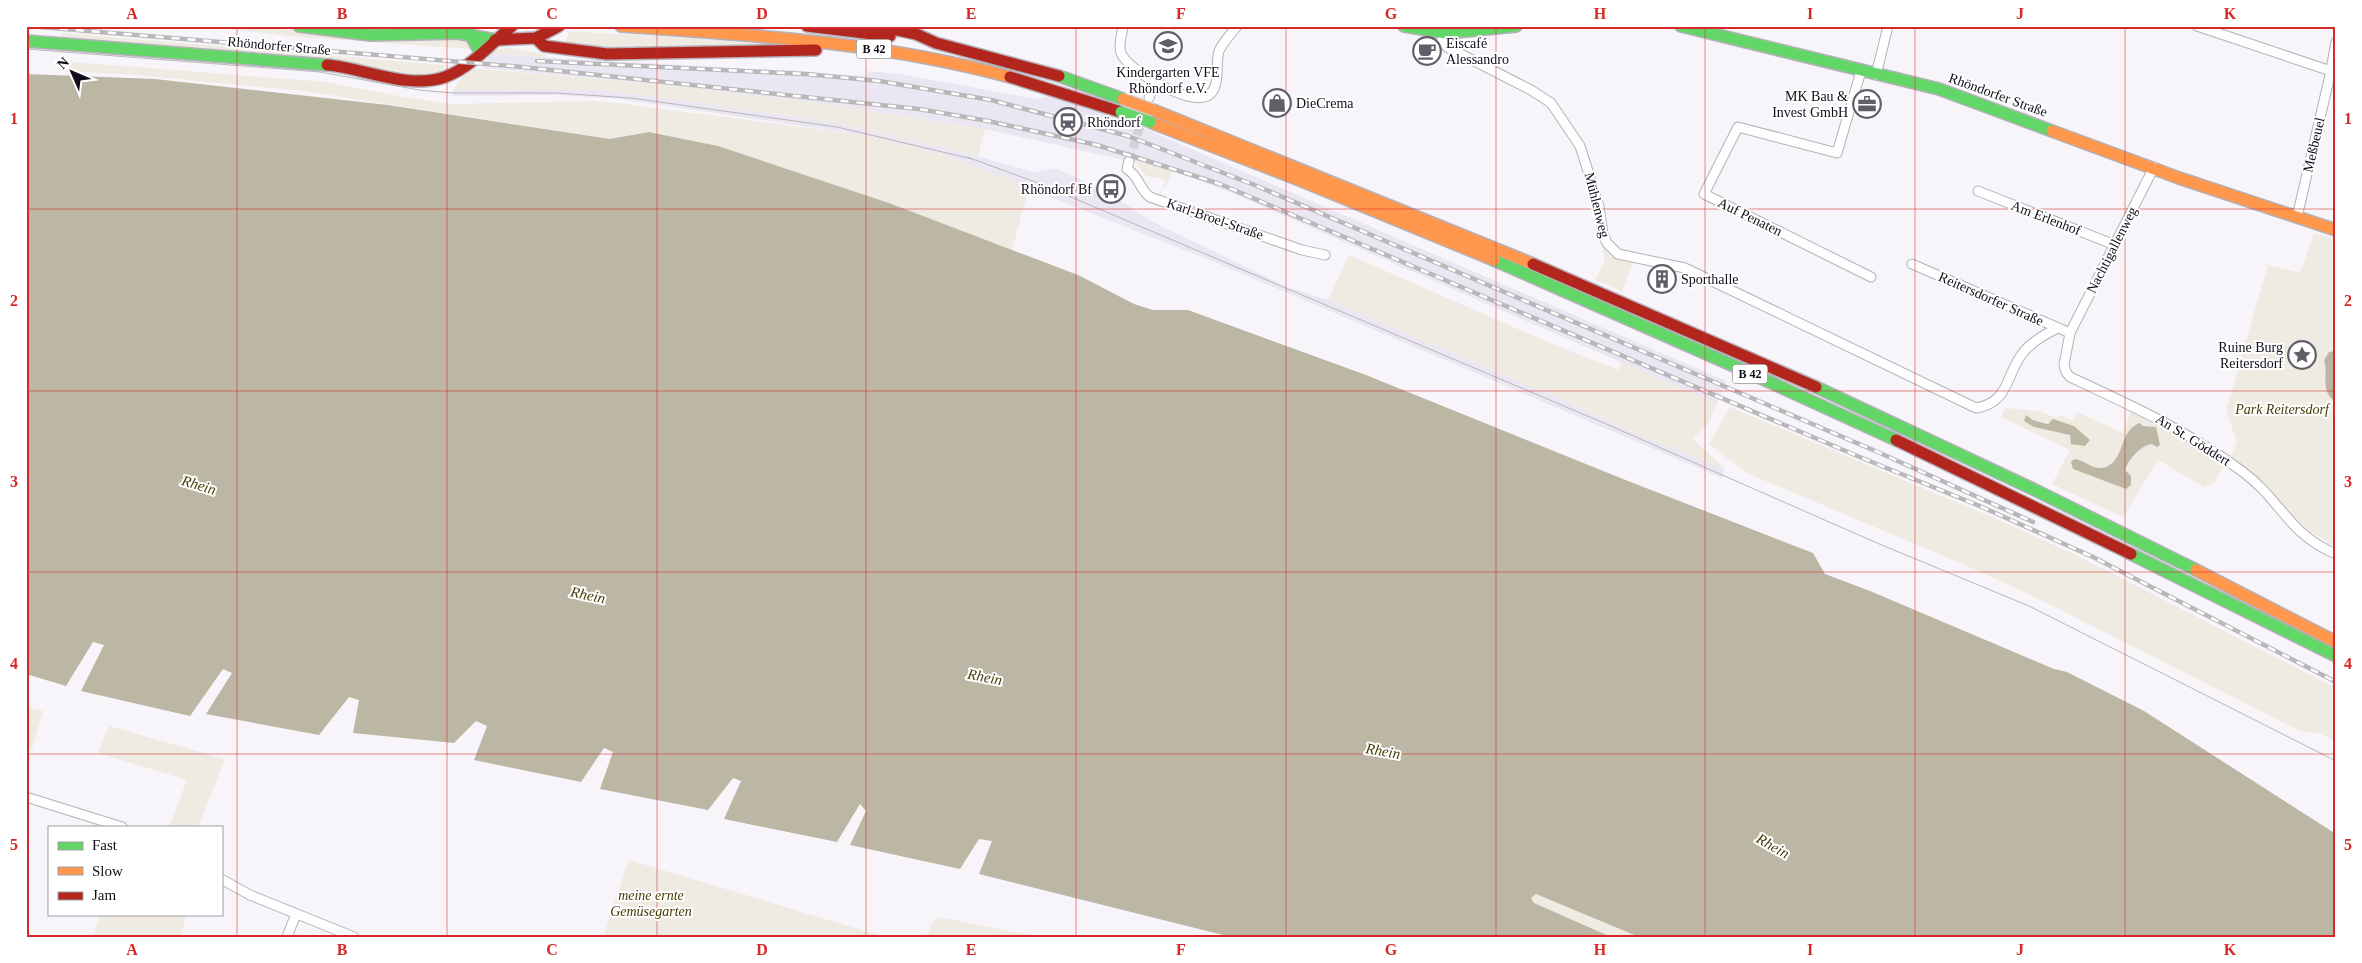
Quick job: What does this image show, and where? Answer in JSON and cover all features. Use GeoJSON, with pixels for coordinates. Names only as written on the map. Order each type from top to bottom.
{"type":"FeatureCollection","features":[{"type":"Feature","properties":{"kind":"main road"},"geometry":{"type":"LineString","coordinates":[[298,26],[360,35],[450,32],[479,35],[495,40],[536,38],[559,26]]}},
{"type":"Feature","properties":{"kind":"main road","name":"Rhöndorfer Straße"},"geometry":{"type":"LineString","coordinates":[[26,41],[317,64],[428,81],[444,77],[458,70],[512,26]]}},
{"type":"Feature","properties":{"kind":"main road"},"geometry":{"type":"LineString","coordinates":[[534,26],[536,38]]}},
{"type":"Feature","properties":{"kind":"main road","name":"B 42"},"geometry":{"type":"LineString","coordinates":[[621,26],[770,36],[883,50],[971,67],[1048,87],[1150,122],[1360,204],[1612,311],[1989,484],[2336,656]]}},
{"type":"Feature","properties":{"kind":"main road","name":"B 42"},"geometry":{"type":"LineString","coordinates":[[807,26],[936,43],[1052,74],[1153,110],[1489,246],[1797,380],[1993,469],[2336,642]]}},
{"type":"Feature","properties":{"kind":"main road","name":"B 42"},"geometry":{"type":"LineString","coordinates":[[878,26],[916,34],[936,43]]}},
{"type":"Feature","properties":{"kind":"main road"},"geometry":{"type":"LineString","coordinates":[[1404,26],[1425,32],[1443,33],[1516,26]]}},
{"type":"Feature","properties":{"kind":"main road","name":"Rhöndorfer Straße"},"geometry":{"type":"LineString","coordinates":[[1681,26],[1939,89],[2154,167],[2179,178],[2336,230]]}},
{"type":"Feature","properties":{"kind":"main road"},"geometry":{"type":"LineString","coordinates":[[470,34],[480,52]]}},
{"type":"Feature","properties":{"kind":"main road","name":"B 42"},"geometry":{"type":"LineString","coordinates":[[536,38],[544,46],[607,54],[749,50],[883,50]]}},
{"type":"Feature","properties":{"kind":"street"},"geometry":{"type":"LineString","coordinates":[[1122,26],[1122,54],[1154,80],[1193,99],[1202,99],[1212,92],[1216,84],[1220,49],[1237,26]]}},
{"type":"Feature","properties":{"kind":"street"},"geometry":{"type":"LineString","coordinates":[[1876,74],[1888,26]]}},
{"type":"Feature","properties":{"kind":"street"},"geometry":{"type":"LineString","coordinates":[[2197,26],[2331,71]]}},
{"type":"Feature","properties":{"kind":"street","name":"Mühlenweg"},"geometry":{"type":"LineString","coordinates":[[1443,33],[1442,40],[1447,47],[1551,102],[1580,146],[1599,206],[1606,243],[1618,254],[1685,268],[1976,408],[1987,406],[2001,395],[2022,354],[2043,336],[2058,328]]}},
{"type":"Feature","properties":{"kind":"street","name":"Meßbeuel"},"geometry":{"type":"LineString","coordinates":[[2297,217],[2336,42]]}},
{"type":"Feature","properties":{"kind":"street","name":"Auf Penaten"},"geometry":{"type":"LineString","coordinates":[[1861,71],[1837,153],[1738,126],[1704,194],[1871,277]]}},
{"type":"Feature","properties":{"kind":"street"},"geometry":{"type":"LineString","coordinates":[[1148,98],[1154,80]]}},
{"type":"Feature","properties":{"kind":"street","name":"Karl-Broel-Straße"},"geometry":{"type":"LineString","coordinates":[[1129,161],[1127,169],[1139,178],[1142,190],[1150,197],[1302,250],[1325,255]]}},
{"type":"Feature","properties":{"kind":"street","name":"Nachtigallenweg"},"geometry":{"type":"LineString","coordinates":[[2070,333],[2154,167]]}},
{"type":"Feature","properties":{"kind":"street","name":"Am Erlenhof"},"geometry":{"type":"LineString","coordinates":[[1978,191],[2115,244]]}},
{"type":"Feature","properties":{"kind":"street","name":"Reitersdorfer Straße"},"geometry":{"type":"LineString","coordinates":[[1912,264],[2070,333]]}},
{"type":"Feature","properties":{"kind":"street","name":"An St. Göddert"},"geometry":{"type":"LineString","coordinates":[[2070,333],[2064,365],[2070,377],[2180,430],[2242,471],[2267,492],[2298,532],[2323,549],[2336,554]]}},
{"type":"Feature","properties":{"kind":"street"},"geometry":{"type":"LineString","coordinates":[[27,798],[119,826]]}},
{"type":"Feature","properties":{"kind":"street"},"geometry":{"type":"LineString","coordinates":[[222,880],[250,895],[354,937]]}},
{"type":"Feature","properties":{"kind":"street"},"geometry":{"type":"LineString","coordinates":[[287,937],[296,914]]}},
{"type":"Feature","properties":{"kind":"shaded area"},"geometry":{"type":"Polygon","coordinates":[[[490,54],[867,76],[867,71],[901,74],[1035,99],[1051,96],[1134,124],[1726,381],[1717,404],[1227,191],[1173,171],[985,129],[810,102],[646,83],[482,68],[490,54]]]}},
{"type":"Feature","properties":{"kind":"shaded area"},"geometry":{"type":"Polygon","coordinates":[[[453,90],[596,90],[674,99],[837,123],[947,148],[1034,172],[1055,168],[1102,189],[1153,222],[1285,286],[1328,300],[1568,402],[1627,430],[1725,469],[1722,478],[1217,263],[944,155],[863,135],[620,99],[559,95],[452,96],[453,90]]]}},
{"type":"Feature","properties":{"kind":"green space"},"geometry":{"type":"Polygon","coordinates":[[[198,26],[265,26],[356,40],[435,36],[471,42],[471,49],[299,37],[198,26]]]}},
{"type":"Feature","properties":{"kind":"green space"},"geometry":{"type":"Polygon","coordinates":[[[570,31],[795,44],[604,50],[564,45],[570,31]]]}},
{"type":"Feature","properties":{"kind":"green space"},"geometry":{"type":"Polygon","coordinates":[[[63,33],[445,65],[443,71],[424,76],[357,64],[61,39],[63,33]]]}},
{"type":"Feature","properties":{"kind":"green space"},"geometry":{"type":"Polygon","coordinates":[[[509,48],[546,54],[546,57],[490,54],[498,49],[509,48]]]}},
{"type":"Feature","properties":{"kind":"green space"},"geometry":{"type":"Polygon","coordinates":[[[60,61],[326,82],[449,104],[593,101],[617,103],[863,135],[944,155],[1029,187],[1012,250],[889,203],[718,146],[649,132],[610,139],[304,91],[124,74],[58,71],[60,61]]]}},
{"type":"Feature","properties":{"kind":"green space"},"geometry":{"type":"Polygon","coordinates":[[[469,68],[646,83],[810,102],[985,129],[978,156],[837,123],[674,99],[596,90],[453,90],[469,68]]]}},
{"type":"Feature","properties":{"kind":"green space"},"geometry":{"type":"Polygon","coordinates":[[[1134,161],[1172,171],[1166,187],[1163,186],[1165,180],[1145,175],[1134,161]]]}},
{"type":"Feature","properties":{"kind":"green space","name":"Park Reitersdorf"},"geometry":{"type":"Polygon","coordinates":[[[2314,233],[2336,240],[2336,547],[2293,521],[2268,486],[2230,456],[2237,443],[2226,410],[2268,265],[2300,273],[2314,233]]]}},
{"type":"Feature","properties":{"kind":"green space"},"geometry":{"type":"Polygon","coordinates":[[[1601,241],[1616,258],[1633,263],[1622,291],[1595,280],[1605,261],[1601,241]]]}},
{"type":"Feature","properties":{"kind":"green space"},"geometry":{"type":"Polygon","coordinates":[[[1349,255],[1557,346],[1619,370],[1621,361],[1717,404],[1707,426],[1692,438],[1725,469],[1627,430],[1568,402],[1328,300],[1349,255]]]}},
{"type":"Feature","properties":{"kind":"green space"},"geometry":{"type":"Polygon","coordinates":[[[1730,407],[2001,521],[2072,553],[2336,688],[2336,742],[2319,733],[2302,732],[2049,604],[1981,572],[1747,473],[1709,444],[1730,407]]]}},
{"type":"Feature","properties":{"kind":"green space"},"geometry":{"type":"Polygon","coordinates":[[[2005,408],[2039,411],[2057,418],[2061,415],[2072,420],[2077,412],[2123,433],[2131,411],[2170,430],[2225,464],[2214,483],[2204,487],[2158,460],[2123,517],[2052,484],[2070,450],[2001,417],[2005,408]],[[2026,415],[2042,429],[2070,435],[2074,426],[2038,421],[2026,415]],[[2136,424],[2125,437],[2118,460],[2111,465],[2099,468],[2078,459],[2073,469],[2126,489],[2131,476],[2124,470],[2131,457],[2139,450],[2152,444],[2156,427],[2136,424]]]}},
{"type":"Feature","properties":{"kind":"green space"},"geometry":{"type":"Polygon","coordinates":[[[26,707],[43,711],[32,749],[26,748],[26,707]]]}},
{"type":"Feature","properties":{"kind":"green space"},"geometry":{"type":"Polygon","coordinates":[[[109,726],[225,759],[198,826],[169,826],[187,780],[98,753],[109,726]]]}},
{"type":"Feature","properties":{"kind":"green space","name":"meine ernte Gemüsegarten"},"geometry":{"type":"Polygon","coordinates":[[[629,860],[885,937],[603,937],[629,860]]]}},
{"type":"Feature","properties":{"kind":"green space"},"geometry":{"type":"Polygon","coordinates":[[[1536,894],[1639,937],[1611,937],[1533,903],[1531,898],[1536,894]]]}},
{"type":"Feature","properties":{"kind":"green space"},"geometry":{"type":"Polygon","coordinates":[[[99,916],[186,916],[181,937],[93,937],[99,916]]]}},
{"type":"Feature","properties":{"kind":"green space"},"geometry":{"type":"Polygon","coordinates":[[[939,917],[1040,937],[927,937],[931,924],[939,917]]]}},
{"type":"Feature","properties":{"kind":"water","name":"Rhein"},"geometry":{"type":"Polygon","coordinates":[[[26,74],[155,79],[388,105],[610,139],[649,132],[718,146],[889,203],[1078,275],[1134,304],[1153,310],[1188,310],[1366,375],[1628,481],[1813,553],[1825,574],[1870,591],[2054,669],[2067,672],[2144,711],[2336,834],[2336,937],[1639,937],[1536,894],[1531,898],[1534,903],[1611,937],[1231,937],[979,874],[992,841],[979,839],[960,869],[850,845],[866,811],[860,804],[837,842],[724,819],[741,781],[733,778],[708,810],[600,789],[613,752],[604,748],[581,782],[474,760],[487,726],[476,721],[454,743],[353,733],[359,700],[349,697],[319,735],[206,714],[232,673],[223,669],[190,716],[81,691],[104,645],[93,642],[66,686],[26,674],[26,74]]]}},
{"type":"Feature","properties":{"kind":"water"},"geometry":{"type":"Polygon","coordinates":[[[2336,351],[2336,402],[2331,398],[2326,388],[2324,360],[2329,352],[2336,351]]]}},
{"type":"Feature","properties":{"kind":"water"},"geometry":{"type":"Polygon","coordinates":[[[2026,415],[2033,420],[2048,424],[2053,419],[2074,426],[2090,440],[2085,446],[2071,444],[2070,435],[2034,427],[2024,421],[2026,415]]]}},
{"type":"Feature","properties":{"kind":"water"},"geometry":{"type":"Polygon","coordinates":[[[2140,423],[2143,426],[2156,427],[2160,445],[2157,447],[2152,444],[2148,445],[2132,457],[2125,470],[2131,476],[2131,485],[2126,489],[2073,469],[2071,462],[2074,459],[2081,460],[2097,468],[2108,466],[2114,462],[2128,433],[2140,423]]]}},
{"type":"Feature","properties":{"kind":"tunnel"},"geometry":{"type":"LineString","coordinates":[[1129,161],[1143,116]]}},
{"type":"Feature","properties":{"kind":"tram line"},"geometry":{"type":"LineString","coordinates":[[26,49],[320,72],[419,90],[452,93],[556,93],[631,98],[837,127],[972,159]]}},
{"type":"Feature","properties":{"kind":"tram line"},"geometry":{"type":"LineString","coordinates":[[967,157],[1038,183],[1604,423],[1877,543],[2029,606],[2336,761]]}},
{"type":"Feature","properties":{"kind":"railway"},"geometry":{"type":"LineString","coordinates":[[28,26],[522,67],[919,109],[988,121],[1097,145],[1220,184],[1862,458],[1982,507],[2093,557],[2336,682]]}},
{"type":"Feature","properties":{"kind":"railway"},"geometry":{"type":"LineString","coordinates":[[537,61],[806,74],[879,81],[991,100],[1128,136],[1257,186],[1880,453],[2033,522]]}},
{"type":"Feature","properties":{"kind":"traffic: fast"},"geometry":{"type":"LineString","coordinates":[[299,26],[371,35],[458,33],[495,40]]}},
{"type":"Feature","properties":{"kind":"traffic: fast"},"geometry":{"type":"LineString","coordinates":[[1404,26],[1446,33],[1516,26]]}},
{"type":"Feature","properties":{"kind":"traffic: fast"},"geometry":{"type":"LineString","coordinates":[[1681,26],[1939,89],[2052,131]]}},
{"type":"Feature","properties":{"kind":"traffic: fast"},"geometry":{"type":"LineString","coordinates":[[470,34],[480,52]]}},
{"type":"Feature","properties":{"kind":"traffic: fast"},"geometry":{"type":"LineString","coordinates":[[26,41],[327,65]]}},
{"type":"Feature","properties":{"kind":"traffic: fast"},"geometry":{"type":"LineString","coordinates":[[1059,76],[1123,99]]}},
{"type":"Feature","properties":{"kind":"traffic: fast"},"geometry":{"type":"LineString","coordinates":[[1121,112],[1150,122]]}},
{"type":"Feature","properties":{"kind":"traffic: fast"},"geometry":{"type":"LineString","coordinates":[[1494,260],[1896,440]]}},
{"type":"Feature","properties":{"kind":"traffic: fast"},"geometry":{"type":"LineString","coordinates":[[1816,387],[2035,490],[2196,570]]}},
{"type":"Feature","properties":{"kind":"traffic: fast"},"geometry":{"type":"LineString","coordinates":[[2131,554],[2336,656]]}},
{"type":"Feature","properties":{"kind":"traffic: slow"},"geometry":{"type":"LineString","coordinates":[[621,26],[768,37],[866,48],[962,65],[1010,77]]}},
{"type":"Feature","properties":{"kind":"traffic: slow"},"geometry":{"type":"LineString","coordinates":[[1123,99],[1153,110]]}},
{"type":"Feature","properties":{"kind":"traffic: slow"},"geometry":{"type":"LineString","coordinates":[[1153,110],[1533,264]]}},
{"type":"Feature","properties":{"kind":"traffic: slow"},"geometry":{"type":"LineString","coordinates":[[1150,122],[1302,181],[1494,260]]}},
{"type":"Feature","properties":{"kind":"traffic: slow"},"geometry":{"type":"LineString","coordinates":[[2052,131],[2179,178],[2336,230]]}},
{"type":"Feature","properties":{"kind":"traffic: slow"},"geometry":{"type":"LineString","coordinates":[[2196,570],[2336,642]]}},
{"type":"Feature","properties":{"kind":"traffic: jam"},"geometry":{"type":"LineString","coordinates":[[327,65],[401,80],[431,80],[445,77],[463,68],[512,26]]}},
{"type":"Feature","properties":{"kind":"traffic: jam"},"geometry":{"type":"LineString","coordinates":[[495,40],[536,38],[559,26]]}},
{"type":"Feature","properties":{"kind":"traffic: jam"},"geometry":{"type":"LineString","coordinates":[[807,26],[890,36]]}},
{"type":"Feature","properties":{"kind":"traffic: jam"},"geometry":{"type":"LineString","coordinates":[[879,26],[916,34],[936,43],[1059,76]]}},
{"type":"Feature","properties":{"kind":"traffic: jam"},"geometry":{"type":"LineString","coordinates":[[536,38],[544,46],[607,54],[816,50]]}},
{"type":"Feature","properties":{"kind":"traffic: jam"},"geometry":{"type":"LineString","coordinates":[[1010,77],[1121,112]]}},
{"type":"Feature","properties":{"kind":"traffic: jam"},"geometry":{"type":"LineString","coordinates":[[1533,264],[1816,387]]}},
{"type":"Feature","properties":{"kind":"traffic: jam"},"geometry":{"type":"LineString","coordinates":[[1896,440],[2131,554]]}},
{"type":"Feature","properties":{"kind":"place","name":"Kindergarten VFE Rhöndorf e.V."},"geometry":{"type":"Point","coordinates":[1168,46]}},
{"type":"Feature","properties":{"kind":"place","name":"Eiscafé Alessandro"},"geometry":{"type":"Point","coordinates":[1427,51]}},
{"type":"Feature","properties":{"kind":"place","name":"DieCrema"},"geometry":{"type":"Point","coordinates":[1277,103]}},
{"type":"Feature","properties":{"kind":"place","name":"MK Bau & Invest GmbH"},"geometry":{"type":"Point","coordinates":[1867,104]}},
{"type":"Feature","properties":{"kind":"place","name":"Rhöndorf"},"geometry":{"type":"Point","coordinates":[1068,122]}},
{"type":"Feature","properties":{"kind":"place","name":"Rhöndorf Bf"},"geometry":{"type":"Point","coordinates":[1111,189]}},
{"type":"Feature","properties":{"kind":"place","name":"Sporthalle"},"geometry":{"type":"Point","coordinates":[1662,279]}},
{"type":"Feature","properties":{"kind":"place","name":"Ruine Burg Reitersdorf"},"geometry":{"type":"Point","coordinates":[2302,355]}}]}
